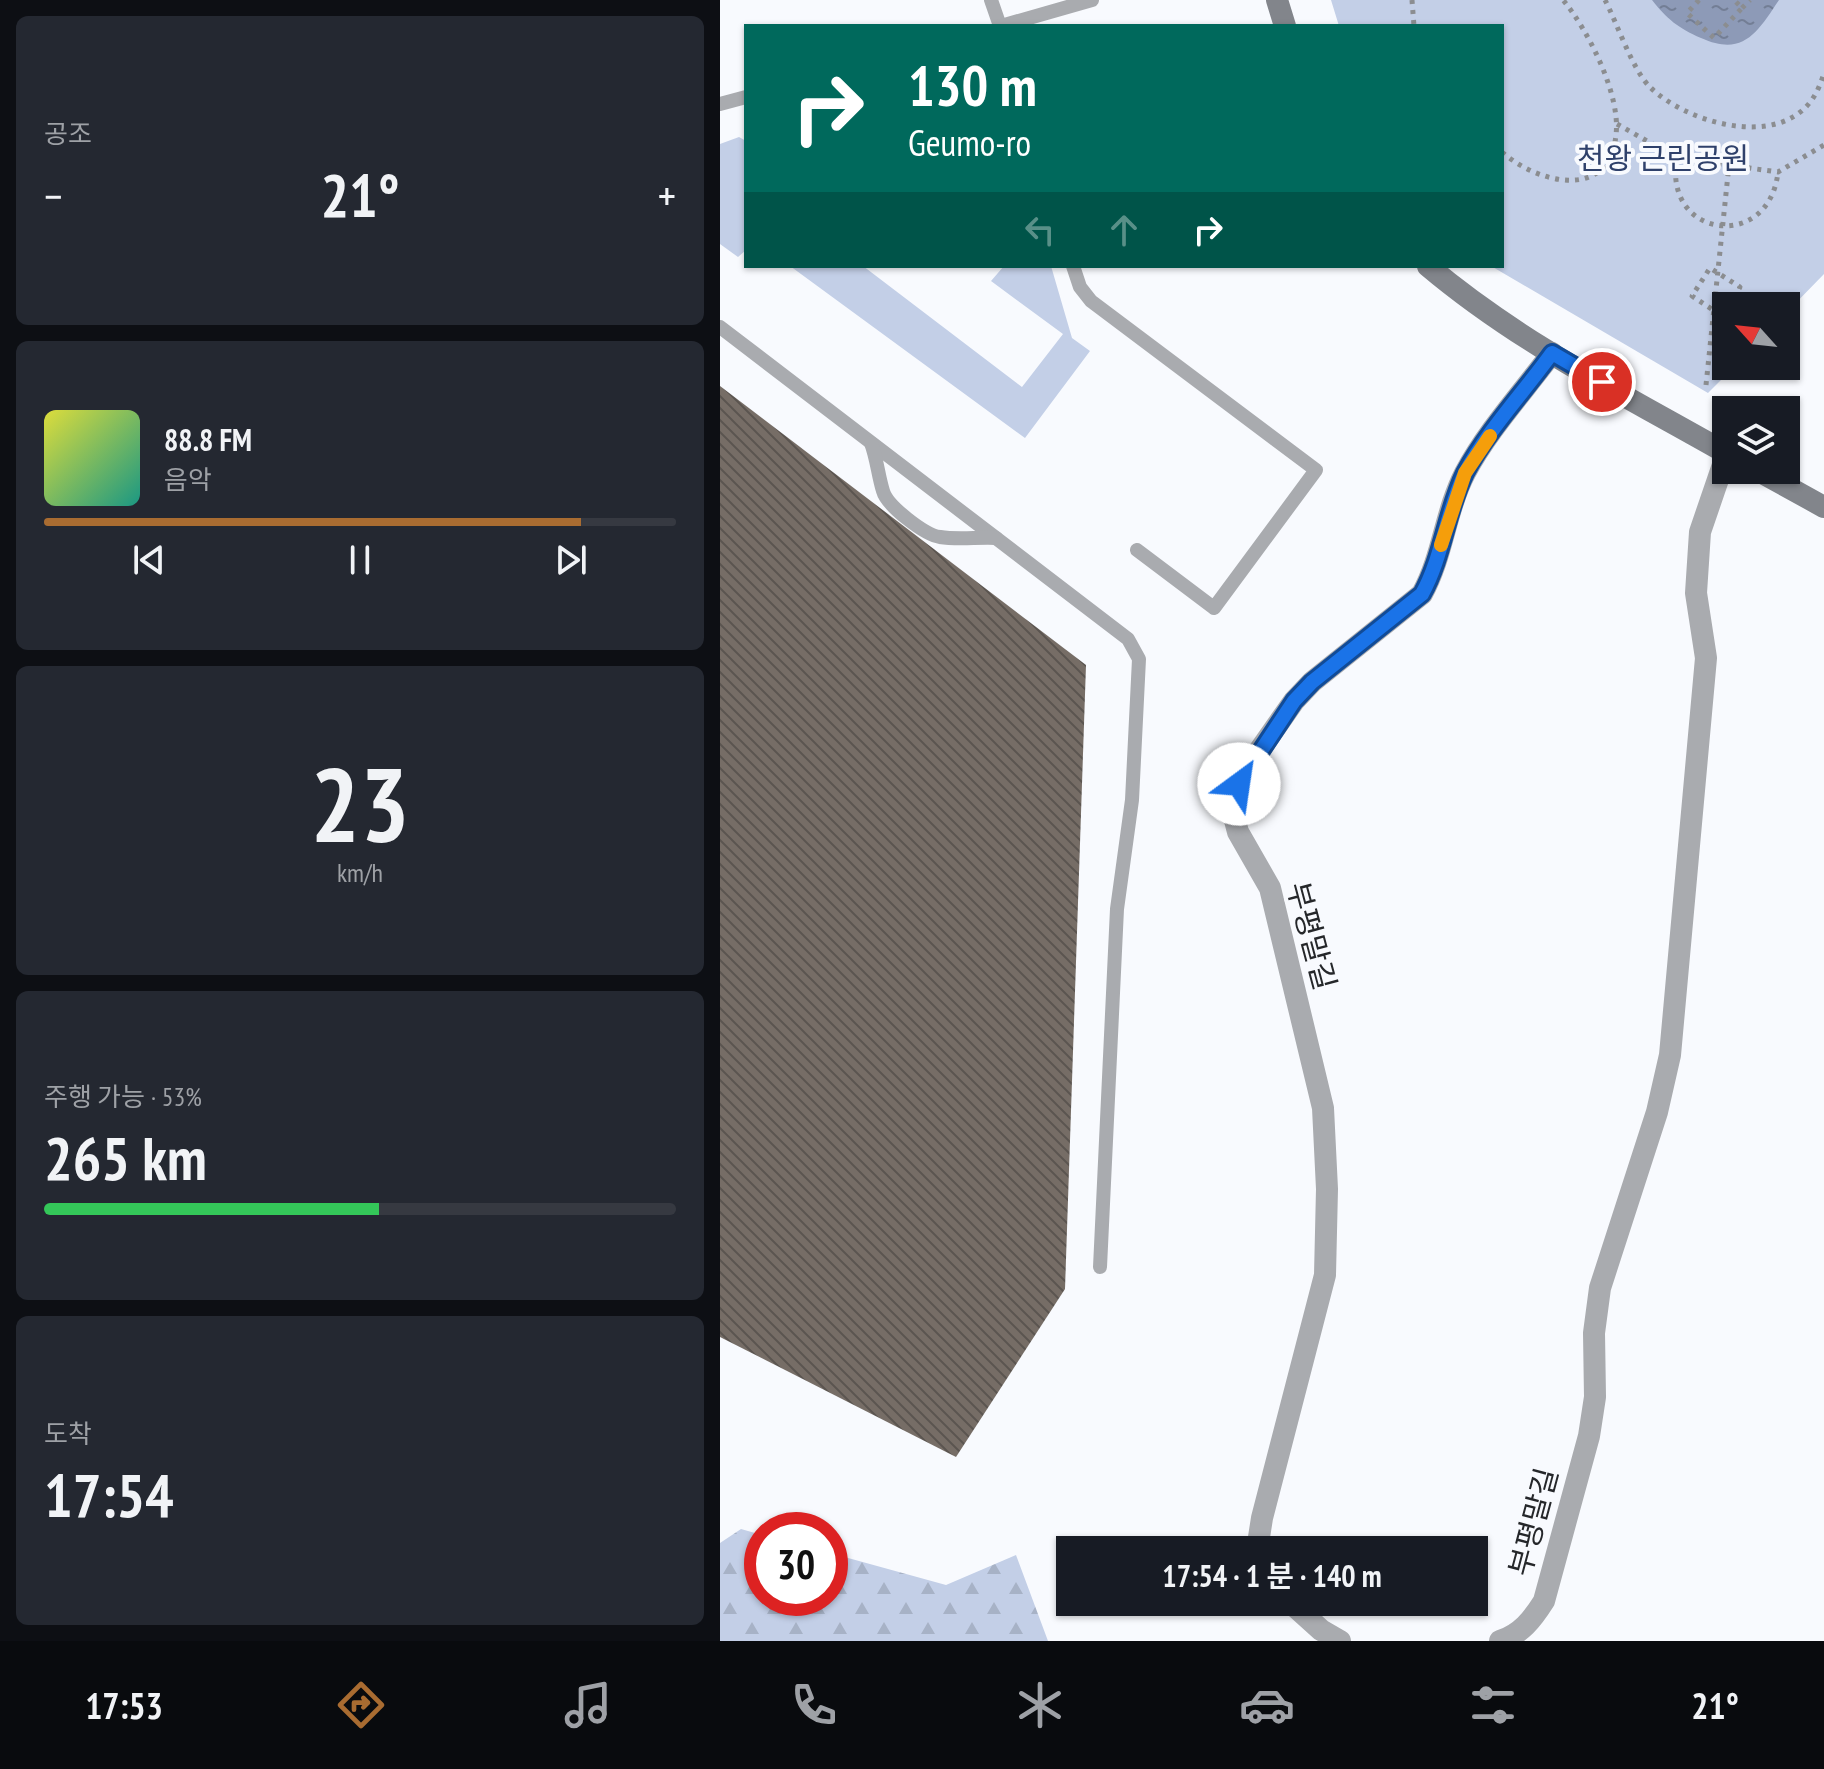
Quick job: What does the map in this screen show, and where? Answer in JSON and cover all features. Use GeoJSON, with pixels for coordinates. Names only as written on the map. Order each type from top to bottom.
{"type":"FeatureCollection","features":[{"type":"Feature","properties":{"kind":"main road"},"geometry":{"type":"LineString","coordinates":[[1277,0],[1284,24]]}},
{"type":"Feature","properties":{"kind":"main road"},"geometry":{"type":"LineString","coordinates":[[1430,268],[1468,300],[1712,446]]}},
{"type":"Feature","properties":{"kind":"main road"},"geometry":{"type":"LineString","coordinates":[[1782,484],[1824,507]]}},
{"type":"Feature","properties":{"kind":"street","name":"부평말길"},"geometry":{"type":"LineString","coordinates":[[1259,1536],[1325,1275],[1327,1189],[1323,1108],[1270,888],[1238,832],[1231,805],[1239,784],[1294,701],[1312,682],[1422,594],[1433,574],[1465,473],[1552,353]]}},
{"type":"Feature","properties":{"kind":"street","name":"부평말길"},"geometry":{"type":"LineString","coordinates":[[1510,1640],[1531,1622],[1544,1601],[1589,1436],[1595,1397],[1594,1333],[1600,1288],[1657,1112],[1670,1055],[1706,658],[1696,593],[1700,532],[1716,484]]}},
{"type":"Feature","properties":{"kind":"street"},"geometry":{"type":"LineString","coordinates":[[1306,1616],[1340,1641]]}},
{"type":"Feature","properties":{"kind":"lane"},"geometry":{"type":"LineString","coordinates":[[991,0],[1000,24]]}},
{"type":"Feature","properties":{"kind":"lane"},"geometry":{"type":"LineString","coordinates":[[1008,24],[1092,0]]}},
{"type":"Feature","properties":{"kind":"lane"},"geometry":{"type":"LineString","coordinates":[[720,104],[744,98]]}},
{"type":"Feature","properties":{"kind":"lane"},"geometry":{"type":"LineString","coordinates":[[1074,268],[1080,287],[1091,301],[1316,470],[1214,608],[1137,550]]}},
{"type":"Feature","properties":{"kind":"lane"},"geometry":{"type":"LineString","coordinates":[[720,327],[1128,639],[1139,659],[1132,800],[1117,909],[1100,1267]]}},
{"type":"Feature","properties":{"kind":"lane"},"geometry":{"type":"LineString","coordinates":[[871,442],[888,502],[917,526],[937,537],[996,538]]}},
{"type":"Feature","properties":{"kind":"path"},"geometry":{"type":"LineString","coordinates":[[1412,0],[1414,24]]}},
{"type":"Feature","properties":{"kind":"path"},"geometry":{"type":"LineString","coordinates":[[1504,154],[1525,170],[1569,182],[1582,179],[1601,168],[1608,159],[1616,135],[1609,91],[1594,49],[1563,0]]}},
{"type":"Feature","properties":{"kind":"path"},"geometry":{"type":"LineString","coordinates":[[1605,0],[1648,86],[1675,106],[1720,124],[1754,127],[1785,120],[1811,102],[1824,73]]}},
{"type":"Feature","properties":{"kind":"path"},"geometry":{"type":"LineString","coordinates":[[1734,0],[1742,8]]}},
{"type":"Feature","properties":{"kind":"path"},"geometry":{"type":"LineString","coordinates":[[1695,2],[1687,13],[1714,38],[1750,0]]}},
{"type":"Feature","properties":{"kind":"path"},"geometry":{"type":"LineString","coordinates":[[1616,123],[1677,158],[1778,172],[1824,145]]}},
{"type":"Feature","properties":{"kind":"path"},"geometry":{"type":"LineString","coordinates":[[1677,158],[1675,172],[1681,200],[1700,220],[1722,226],[1742,224],[1768,205],[1776,190],[1778,172]]}},
{"type":"Feature","properties":{"kind":"path"},"geometry":{"type":"LineString","coordinates":[[1716,292],[1729,165]]}},
{"type":"Feature","properties":{"kind":"path"},"geometry":{"type":"LineString","coordinates":[[1712,309],[1692,296],[1710,268],[1740,287],[1737,292]]}},
{"type":"Feature","properties":{"kind":"path"},"geometry":{"type":"LineString","coordinates":[[1706,385],[1712,329]]}},
{"type":"Feature","properties":{"kind":"green space","name":"천왕 근린공원"},"geometry":{"type":"Polygon","coordinates":[[[1331,0],[1824,0],[1824,274],[1800,299],[1800,292],[1712,292],[1712,380],[1721,380],[1708,393],[1494,268],[1504,268],[1504,24],[1338,24],[1331,0]]]}},
{"type":"Feature","properties":{"kind":"green space"},"geometry":{"type":"Polygon","coordinates":[[[739,137],[744,140],[744,252],[738,257],[720,244],[720,144],[739,137]]]}},
{"type":"Feature","properties":{"kind":"green space"},"geometry":{"type":"Polygon","coordinates":[[[793,268],[866,268],[1022,387],[1063,334],[991,281],[1002,268],[1052,268],[1072,338],[1090,351],[1025,438],[793,268]]]}},
{"type":"Feature","properties":{"kind":"green space"},"geometry":{"type":"Polygon","coordinates":[[[744,1530],[744,1616],[848,1616],[848,1558],[946,1585],[1016,1555],[1048,1641],[720,1641],[720,1543],[744,1530]]]}},
{"type":"Feature","properties":{"kind":"water"},"geometry":{"type":"Polygon","coordinates":[[[1652,0],[1779,0],[1756,32],[1728,45],[1686,31],[1668,18],[1652,0]]]}},
{"type":"Feature","properties":{"kind":"building"},"geometry":{"type":"Polygon","coordinates":[[[720,386],[1086,665],[1065,1289],[956,1457],[720,1337],[720,386]]]}},
{"type":"Feature","properties":{"kind":"slow traffic"},"geometry":{"type":"LineString","coordinates":[[1441,545],[1465,473],[1490,436]]}},
{"type":"Feature","properties":{"kind":"route"},"geometry":{"type":"LineString","coordinates":[[1239,784],[1294,701],[1312,682],[1422,594],[1433,574],[1465,473],[1552,353],[1602,382]]}}]}
